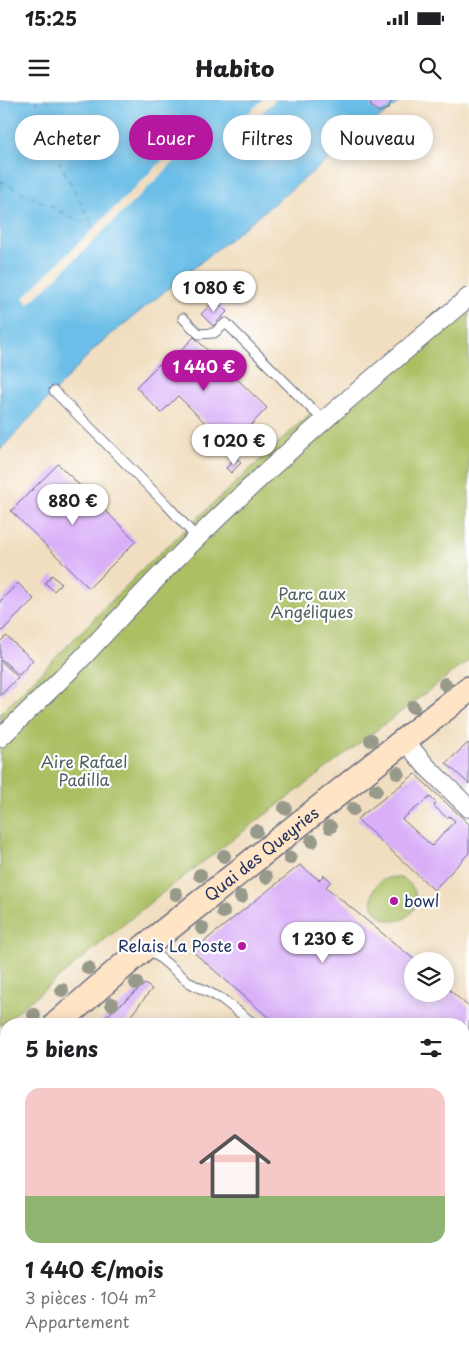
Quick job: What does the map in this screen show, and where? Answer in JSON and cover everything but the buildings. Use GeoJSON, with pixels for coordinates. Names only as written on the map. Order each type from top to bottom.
{"type":"FeatureCollection","features":[{"type":"Feature","properties":{"kind":"main road","name":"Quai des Queyries"},"geometry":{"type":"LineString","coordinates":[[64,1018],[146,946],[469,689]]}},
{"type":"Feature","properties":{"kind":"street"},"geometry":{"type":"LineString","coordinates":[[0,738],[83,657],[137,598],[197,538],[324,420],[469,297]]}},
{"type":"Feature","properties":{"kind":"street"},"geometry":{"type":"LineString","coordinates":[[404,740],[426,766],[469,808]]}},
{"type":"Feature","properties":{"kind":"lane"},"geometry":{"type":"LineString","coordinates":[[183,318],[199,334],[214,333],[226,323],[324,420]]}},
{"type":"Feature","properties":{"kind":"lane"},"geometry":{"type":"LineString","coordinates":[[54,391],[167,505],[197,538]]}},
{"type":"Feature","properties":{"kind":"lane"},"geometry":{"type":"LineString","coordinates":[[146,946],[190,983],[222,999],[246,1018]]}},
{"type":"Feature","properties":{"kind":"green space","name":"Parc aux Angéliques"},"geometry":{"type":"Polygon","coordinates":[[[469,307],[469,660],[157,897],[10,1018],[0,1018],[0,714],[145,567],[316,408],[331,423],[469,307]]]}},
{"type":"Feature","properties":{"kind":"green space","name":"bowl"},"geometry":{"type":"Polygon","coordinates":[[[394,877],[406,881],[412,887],[416,899],[412,911],[406,917],[394,921],[382,917],[376,911],[372,899],[376,887],[382,881],[394,877]]]}},
{"type":"Feature","properties":{"kind":"water"},"geometry":{"type":"Polygon","coordinates":[[[0,100],[402,100],[383,115],[321,115],[321,160],[328,160],[97,346],[0,450],[0,100]]]}},
{"type":"Feature","properties":{"kind":"pier"},"geometry":{"type":"Polygon","coordinates":[[[262,100],[275,100],[260,115],[246,115],[262,100]]]}},
{"type":"Feature","properties":{"kind":"pier"},"geometry":{"type":"Polygon","coordinates":[[[163,160],[176,160],[29,304],[23,298],[163,160]]]}},
{"type":"Feature","properties":{"kind":"ferry route"},"geometry":{"type":"LineString","coordinates":[[0,181],[94,228],[47,138],[36,100]]}},
{"type":"Feature","properties":{"kind":"place","name":"bowl"},"geometry":{"type":"Point","coordinates":[394,901]}},
{"type":"Feature","properties":{"kind":"place","name":"Relais La Poste"},"geometry":{"type":"Point","coordinates":[242,946]}},
{"type":"Feature","properties":{"kind":"park label","name":"Aire Rafael Padilla"},"geometry":{"type":"Point","coordinates":[84,771]}}]}
